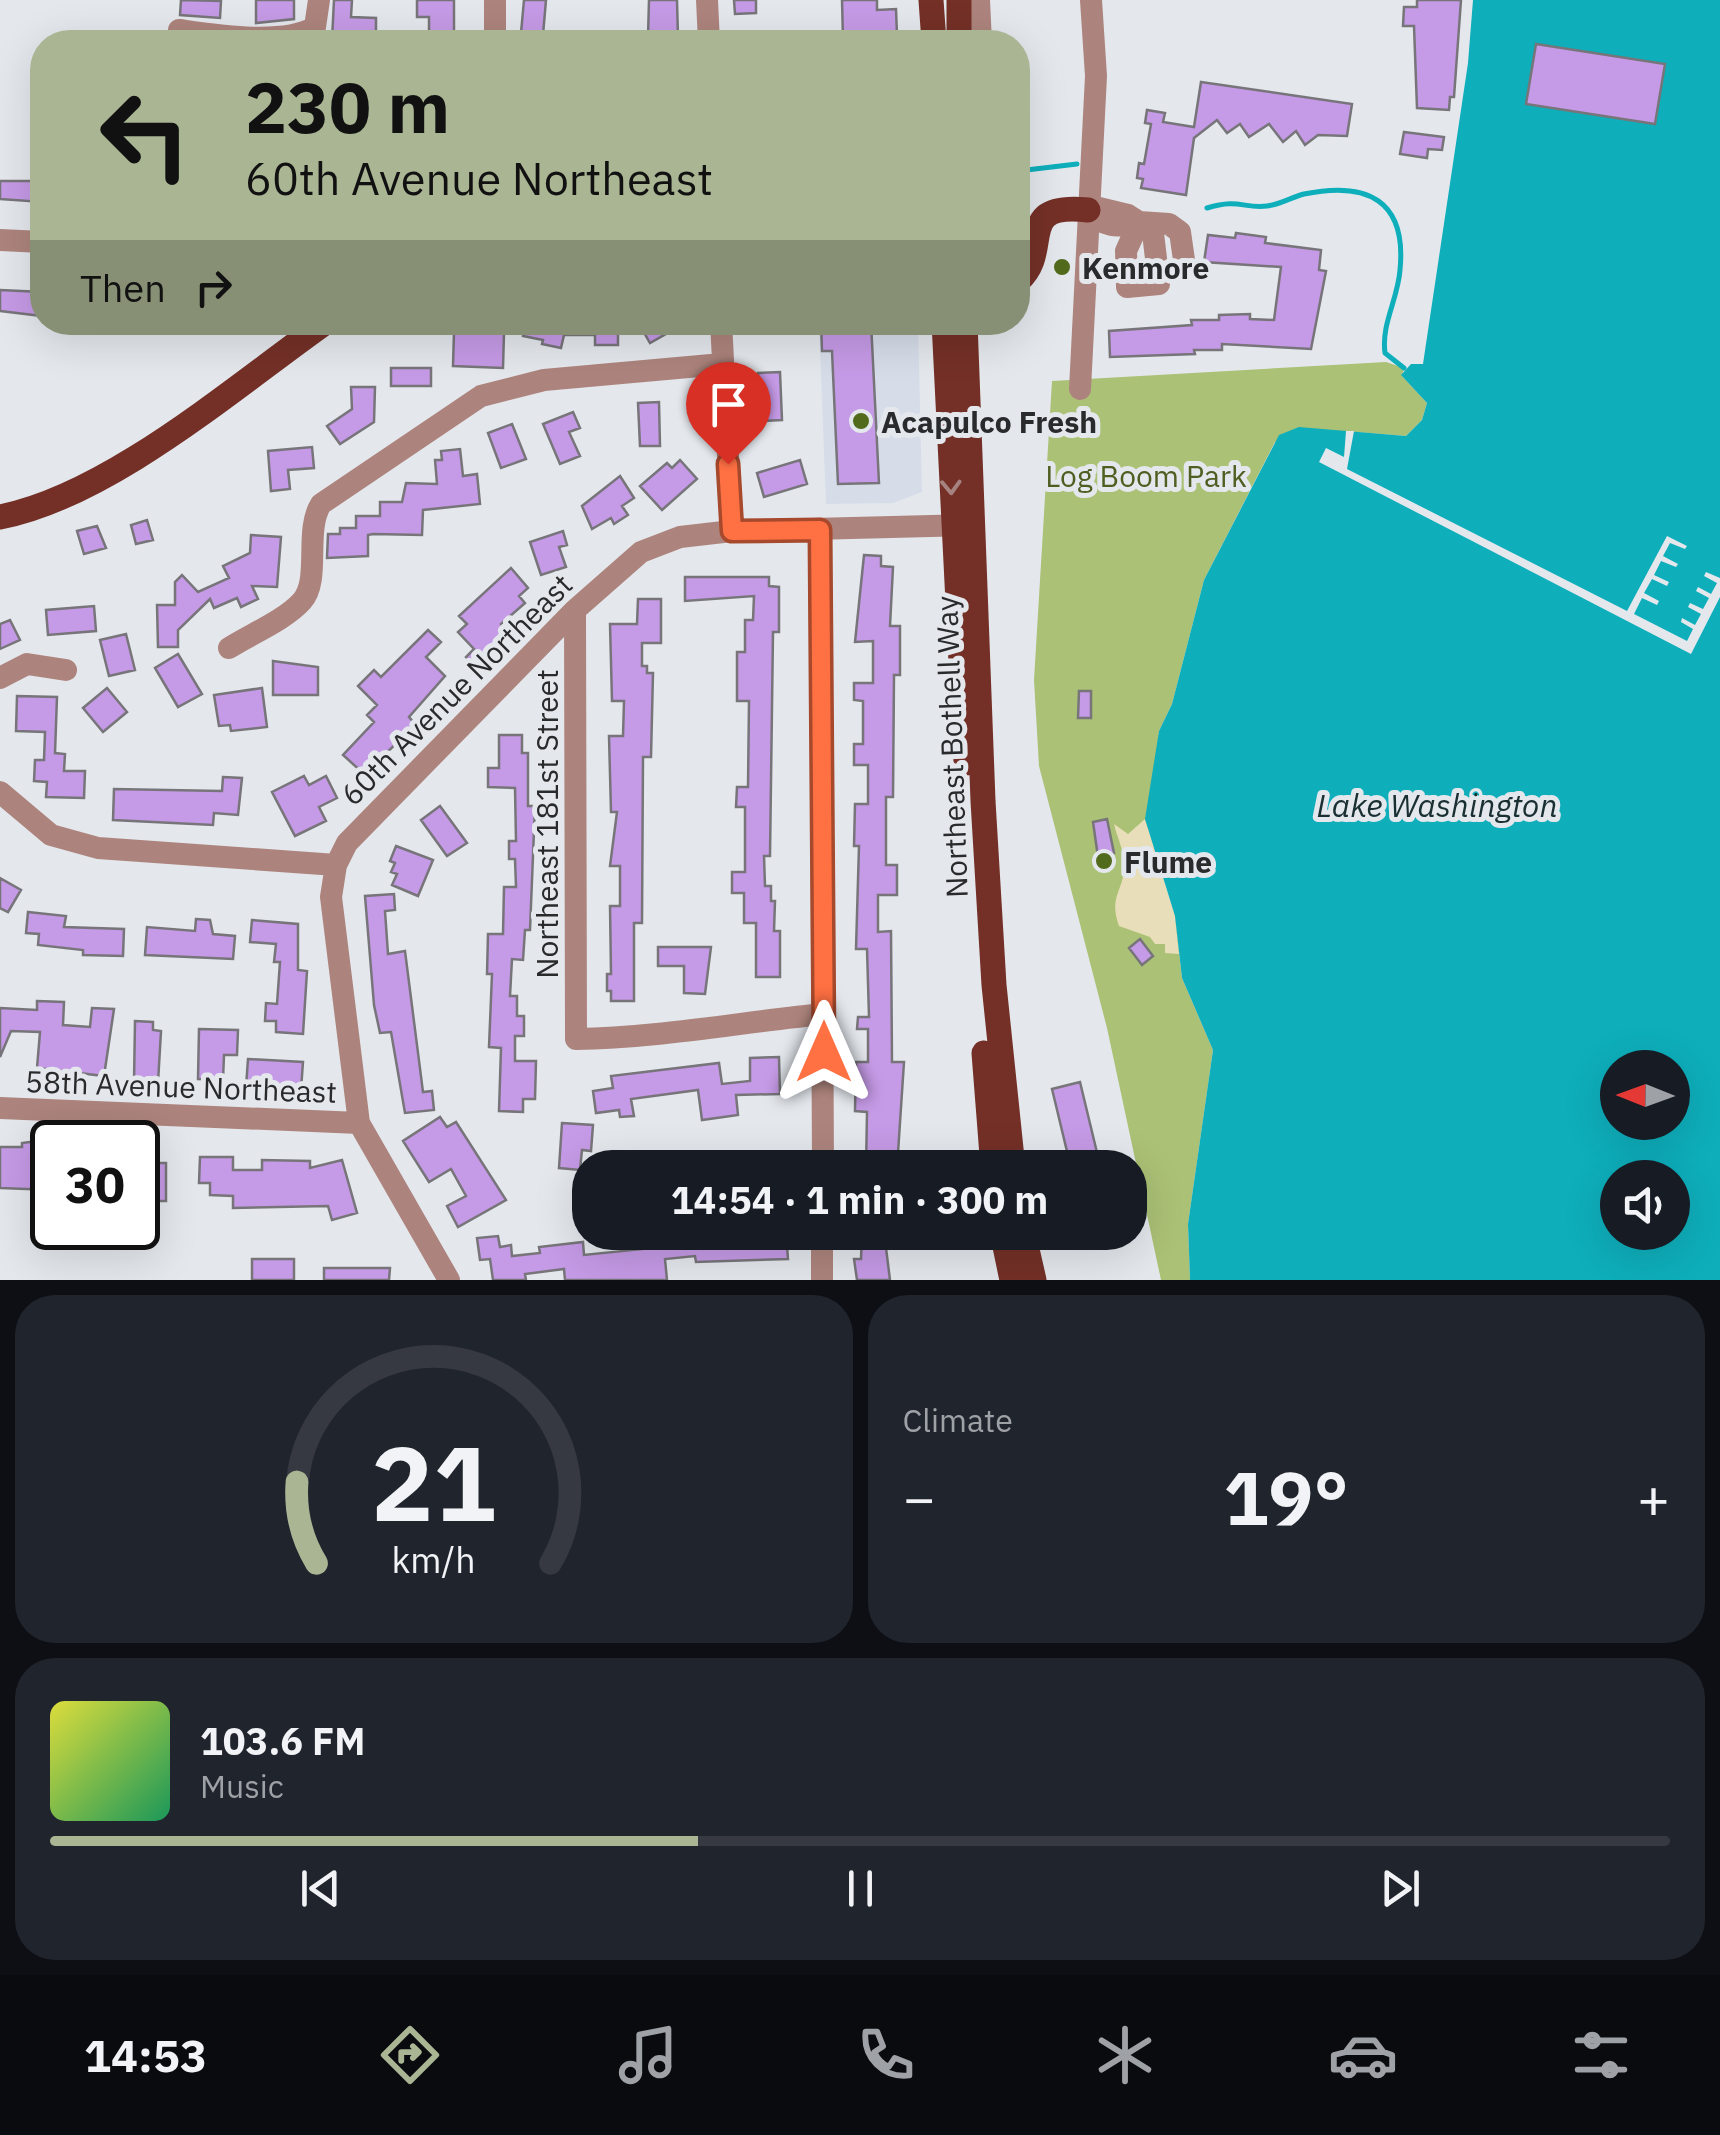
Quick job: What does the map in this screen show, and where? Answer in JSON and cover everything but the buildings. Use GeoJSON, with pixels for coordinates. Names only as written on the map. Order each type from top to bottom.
{"type":"FeatureCollection","features":[{"type":"Feature","properties":{"kind":"main road"},"geometry":{"type":"LineString","coordinates":[[930,0],[933,30]]}},
{"type":"Feature","properties":{"kind":"main road"},"geometry":{"type":"LineString","coordinates":[[958,0],[959,30]]}},
{"type":"Feature","properties":{"kind":"main road"},"geometry":{"type":"LineString","coordinates":[[1030,264],[1037,227],[1046,214],[1059,208],[1088,210]]}},
{"type":"Feature","properties":{"kind":"main road"},"geometry":{"type":"LineString","coordinates":[[0,517],[63,499],[110,474],[308,335]]}},
{"type":"Feature","properties":{"kind":"main road","name":"Northeast Bothell Way"},"geometry":{"type":"LineString","coordinates":[[945,335],[1011,1150]]}},
{"type":"Feature","properties":{"kind":"main road","name":"Northeast Bothell Way"},"geometry":{"type":"LineString","coordinates":[[965,335],[963,525],[991,1150]]}},
{"type":"Feature","properties":{"kind":"main road"},"geometry":{"type":"LineString","coordinates":[[1006,1250],[1012,1280]]}},
{"type":"Feature","properties":{"kind":"main road"},"geometry":{"type":"LineString","coordinates":[[1027,1250],[1034,1280]]}},
{"type":"Feature","properties":{"kind":"street"},"geometry":{"type":"LineString","coordinates":[[309,30],[315,27],[319,0]]}},
{"type":"Feature","properties":{"kind":"street"},"geometry":{"type":"LineString","coordinates":[[495,0],[496,30]]}},
{"type":"Feature","properties":{"kind":"street"},"geometry":{"type":"LineString","coordinates":[[707,0],[708,30]]}},
{"type":"Feature","properties":{"kind":"street"},"geometry":{"type":"LineString","coordinates":[[979,0],[980,30]]}},
{"type":"Feature","properties":{"kind":"street"},"geometry":{"type":"LineString","coordinates":[[1080,389],[1096,76],[1091,0]]}},
{"type":"Feature","properties":{"kind":"street"},"geometry":{"type":"LineString","coordinates":[[1088,210],[1098,222],[1109,226],[1169,224],[1180,232],[1184,260]]}},
{"type":"Feature","properties":{"kind":"street"},"geometry":{"type":"LineString","coordinates":[[0,240],[30,241]]}},
{"type":"Feature","properties":{"kind":"street"},"geometry":{"type":"LineString","coordinates":[[721,335],[732,531]]}},
{"type":"Feature","properties":{"kind":"street"},"geometry":{"type":"LineString","coordinates":[[229,648],[302,601],[310,586],[313,517],[321,504],[481,396],[544,380],[722,364]]}},
{"type":"Feature","properties":{"kind":"street","name":"60th Avenue Northeast"},"geometry":{"type":"LineString","coordinates":[[336,865],[364,822],[576,610],[641,552],[680,538],[732,531],[963,525]]}},
{"type":"Feature","properties":{"kind":"street"},"geometry":{"type":"LineString","coordinates":[[820,530],[823,1150]]}},
{"type":"Feature","properties":{"kind":"street","name":"Northeast 181st Street"},"geometry":{"type":"LineString","coordinates":[[576,610],[576,1038],[641,1038],[710,1025],[824,1014]]}},
{"type":"Feature","properties":{"kind":"street"},"geometry":{"type":"LineString","coordinates":[[0,678],[27,664],[66,670]]}},
{"type":"Feature","properties":{"kind":"street"},"geometry":{"type":"LineString","coordinates":[[0,792],[52,835],[98,848],[336,865],[333,938],[360,1123],[450,1280]]}},
{"type":"Feature","properties":{"kind":"street","name":"58th Avenue Northeast"},"geometry":{"type":"LineString","coordinates":[[0,1108],[360,1123]]}},
{"type":"Feature","properties":{"kind":"street"},"geometry":{"type":"LineString","coordinates":[[822,1250],[822,1280]]}},
{"type":"Feature","properties":{"kind":"shaded area"},"geometry":{"type":"Polygon","coordinates":[[[819,335],[918,335],[922,492],[893,503],[826,504],[819,335]]]}},
{"type":"Feature","properties":{"kind":"green space","name":"Log Boom Park"},"geometry":{"type":"Polygon","coordinates":[[[1386,362],[1404,368],[1402,376],[1427,403],[1422,420],[1406,436],[1344,431],[1275,442],[1204,580],[1172,704],[1159,731],[1147,838],[1175,916],[1182,978],[1213,1050],[1188,1224],[1190,1280],[1161,1280],[1147,1215],[1147,1150],[1133,1150],[1107,1028],[1039,766],[1034,680],[1052,381],[1386,362]]]}},
{"type":"Feature","properties":{"kind":"sand"},"geometry":{"type":"Polygon","coordinates":[[[1145,819],[1175,916],[1179,954],[1165,953],[1165,944],[1155,944],[1150,937],[1119,926],[1116,915],[1124,864],[1114,824],[1128,834],[1145,819]]]}},
{"type":"Feature","properties":{"kind":"water","name":"Lake Washington"},"geometry":{"type":"Polygon","coordinates":[[[1473,0],[1720,0],[1720,1280],[1190,1280],[1188,1224],[1213,1050],[1182,978],[1175,916],[1145,819],[1159,731],[1172,704],[1204,580],[1279,435],[1299,427],[1406,436],[1422,420],[1427,403],[1401,375],[1411,364],[1423,364],[1468,63],[1473,0]]]}},
{"type":"Feature","properties":{"kind":"pier"},"geometry":{"type":"Polygon","coordinates":[[[1346,431],[1354,431],[1347,469],[1627,611],[1667,536],[1687,546],[1685,549],[1670,543],[1663,556],[1678,564],[1676,567],[1661,561],[1654,575],[1669,582],[1667,586],[1652,579],[1644,593],[1659,601],[1657,605],[1642,598],[1634,614],[1687,641],[1693,629],[1681,622],[1682,618],[1695,625],[1701,614],[1688,607],[1690,603],[1703,609],[1709,598],[1696,591],[1698,587],[1711,594],[1717,583],[1704,576],[1706,572],[1720,578],[1720,597],[1691,654],[1319,462],[1326,448],[1344,457],[1346,431]]]}},
{"type":"Feature","properties":{"kind":"waterway"},"geometry":{"type":"LineString","coordinates":[[1030,170],[1077,164]]}},
{"type":"Feature","properties":{"kind":"waterway"},"geometry":{"type":"LineString","coordinates":[[1207,208],[1227,204],[1267,206],[1326,191],[1364,194],[1378,201],[1397,227],[1400,246],[1399,281],[1385,332],[1385,353],[1404,368]]}},
{"type":"Feature","properties":{"kind":"place","name":"Kenmore"},"geometry":{"type":"Point","coordinates":[1062,267]}},
{"type":"Feature","properties":{"kind":"place","name":"Acapulco Fresh"},"geometry":{"type":"Point","coordinates":[861,421]}},
{"type":"Feature","properties":{"kind":"place","name":"Flume"},"geometry":{"type":"Point","coordinates":[1104,861]}},
{"type":"Feature","properties":{"kind":"route"},"geometry":{"type":"LineString","coordinates":[[728,464],[732,531],[820,530],[824,1052]]}}]}
